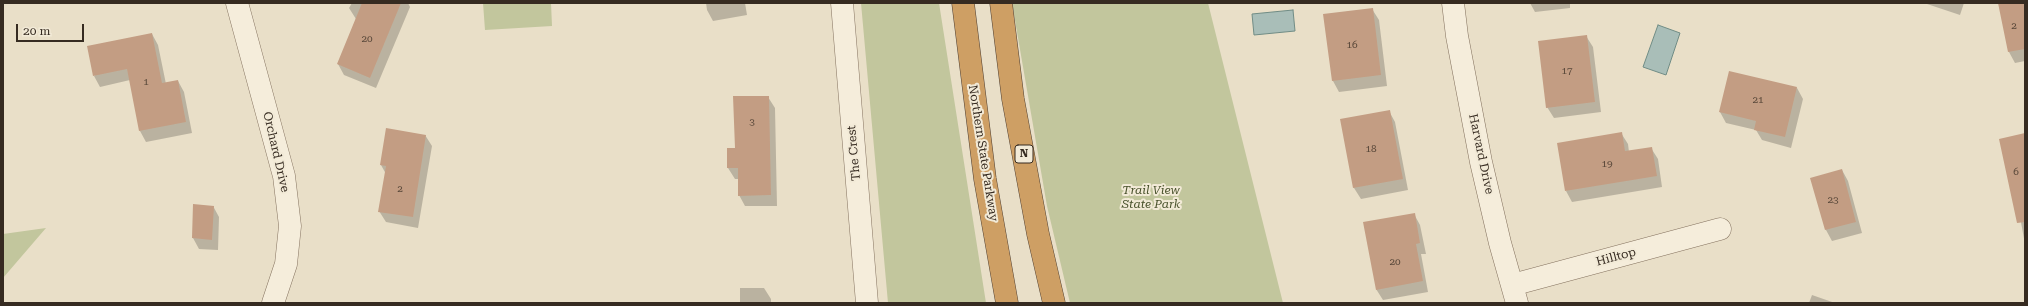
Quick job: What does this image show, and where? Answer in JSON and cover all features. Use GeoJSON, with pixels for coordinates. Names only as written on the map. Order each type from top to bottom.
{"type":"FeatureCollection","features":[{"type":"Feature","properties":{"kind":"highway","name":"Northern State Parkway"},"geometry":{"type":"LineString","coordinates":[[963,3],[985,180],[1007,303]]}},
{"type":"Feature","properties":{"kind":"highway","name":"N"},"geometry":{"type":"LineString","coordinates":[[1001,3],[1013,99],[1038,234],[1054,303]]}},
{"type":"Feature","properties":{"kind":"street","name":"Orchard Drive"},"geometry":{"type":"LineString","coordinates":[[237,3],[284,176],[290,226],[286,264],[273,303]]}},
{"type":"Feature","properties":{"kind":"street","name":"The Crest"},"geometry":{"type":"LineString","coordinates":[[842,3],[867,303]]}},
{"type":"Feature","properties":{"kind":"street","name":"Harvard Drive"},"geometry":{"type":"LineString","coordinates":[[1453,3],[1457,36],[1482,162],[1500,243],[1514,294]]}},
{"type":"Feature","properties":{"kind":"street","name":"Hilltop"},"geometry":{"type":"LineString","coordinates":[[1514,294],[1720,229]]}},
{"type":"Feature","properties":{"kind":"green space"},"geometry":{"type":"Polygon","coordinates":[[[483,3],[551,3],[552,26],[485,30],[483,3]]]}},
{"type":"Feature","properties":{"kind":"green space"},"geometry":{"type":"Polygon","coordinates":[[[861,3],[939,3],[986,303],[888,303],[861,3]]]}},
{"type":"Feature","properties":{"kind":"green space","name":"Trail View State Park"},"geometry":{"type":"Polygon","coordinates":[[[1012,3],[1208,3],[1283,303],[1070,303],[1047,206],[1012,3]]]}},
{"type":"Feature","properties":{"kind":"green space"},"geometry":{"type":"Polygon","coordinates":[[[46,228],[3,278],[3,234],[46,228]]]}},
{"type":"Feature","properties":{"kind":"water"},"geometry":{"type":"Polygon","coordinates":[[[1293,10],[1295,31],[1254,35],[1252,14],[1293,10]]]}},
{"type":"Feature","properties":{"kind":"water"},"geometry":{"type":"Polygon","coordinates":[[[1658,25],[1680,33],[1666,75],[1643,67],[1658,25]]]}},
{"type":"Feature","properties":{"kind":"building"},"geometry":{"type":"Polygon","coordinates":[[[362,3],[401,3],[370,78],[337,64],[362,3]]]}},
{"type":"Feature","properties":{"kind":"building"},"geometry":{"type":"Polygon","coordinates":[[[1998,3],[2025,3],[2025,49],[2008,52],[1998,3]]]}},
{"type":"Feature","properties":{"kind":"building"},"geometry":{"type":"Polygon","coordinates":[[[1373,8],[1381,75],[1332,81],[1323,14],[1373,8]]]}},
{"type":"Feature","properties":{"kind":"building"},"geometry":{"type":"Polygon","coordinates":[[[152,33],[162,83],[178,80],[186,122],[139,131],[127,69],[93,76],[87,46],[152,33]]]}},
{"type":"Feature","properties":{"kind":"building"},"geometry":{"type":"Polygon","coordinates":[[[1587,35],[1595,102],[1546,108],[1538,41],[1587,35]]]}},
{"type":"Feature","properties":{"kind":"building"},"geometry":{"type":"Polygon","coordinates":[[[1729,71],[1797,87],[1785,137],[1754,130],[1756,121],[1719,112],[1729,71]]]}},
{"type":"Feature","properties":{"kind":"building"},"geometry":{"type":"Polygon","coordinates":[[[733,96],[769,96],[771,195],[738,196],[738,168],[727,168],[727,148],[735,148],[733,96]]]}},
{"type":"Feature","properties":{"kind":"building"},"geometry":{"type":"Polygon","coordinates":[[[1390,110],[1403,179],[1353,188],[1340,119],[1390,110]]]}},
{"type":"Feature","properties":{"kind":"building"},"geometry":{"type":"Polygon","coordinates":[[[386,128],[426,135],[413,217],[378,212],[386,166],[380,165],[386,128]]]}},
{"type":"Feature","properties":{"kind":"building"},"geometry":{"type":"Polygon","coordinates":[[[1622,132],[1625,151],[1652,147],[1657,176],[1565,191],[1557,143],[1622,132]]]}},
{"type":"Feature","properties":{"kind":"building"},"geometry":{"type":"Polygon","coordinates":[[[2025,133],[2025,222],[2017,223],[1999,139],[2025,133]]]}},
{"type":"Feature","properties":{"kind":"building"},"geometry":{"type":"Polygon","coordinates":[[[1842,169],[1856,222],[1825,230],[1810,178],[1842,169]]]}},
{"type":"Feature","properties":{"kind":"building"},"geometry":{"type":"Polygon","coordinates":[[[193,204],[214,206],[212,240],[192,238],[193,204]]]}},
{"type":"Feature","properties":{"kind":"building"},"geometry":{"type":"Polygon","coordinates":[[[1415,213],[1420,243],[1416,244],[1423,281],[1376,290],[1363,222],[1415,213]]]}}]}
